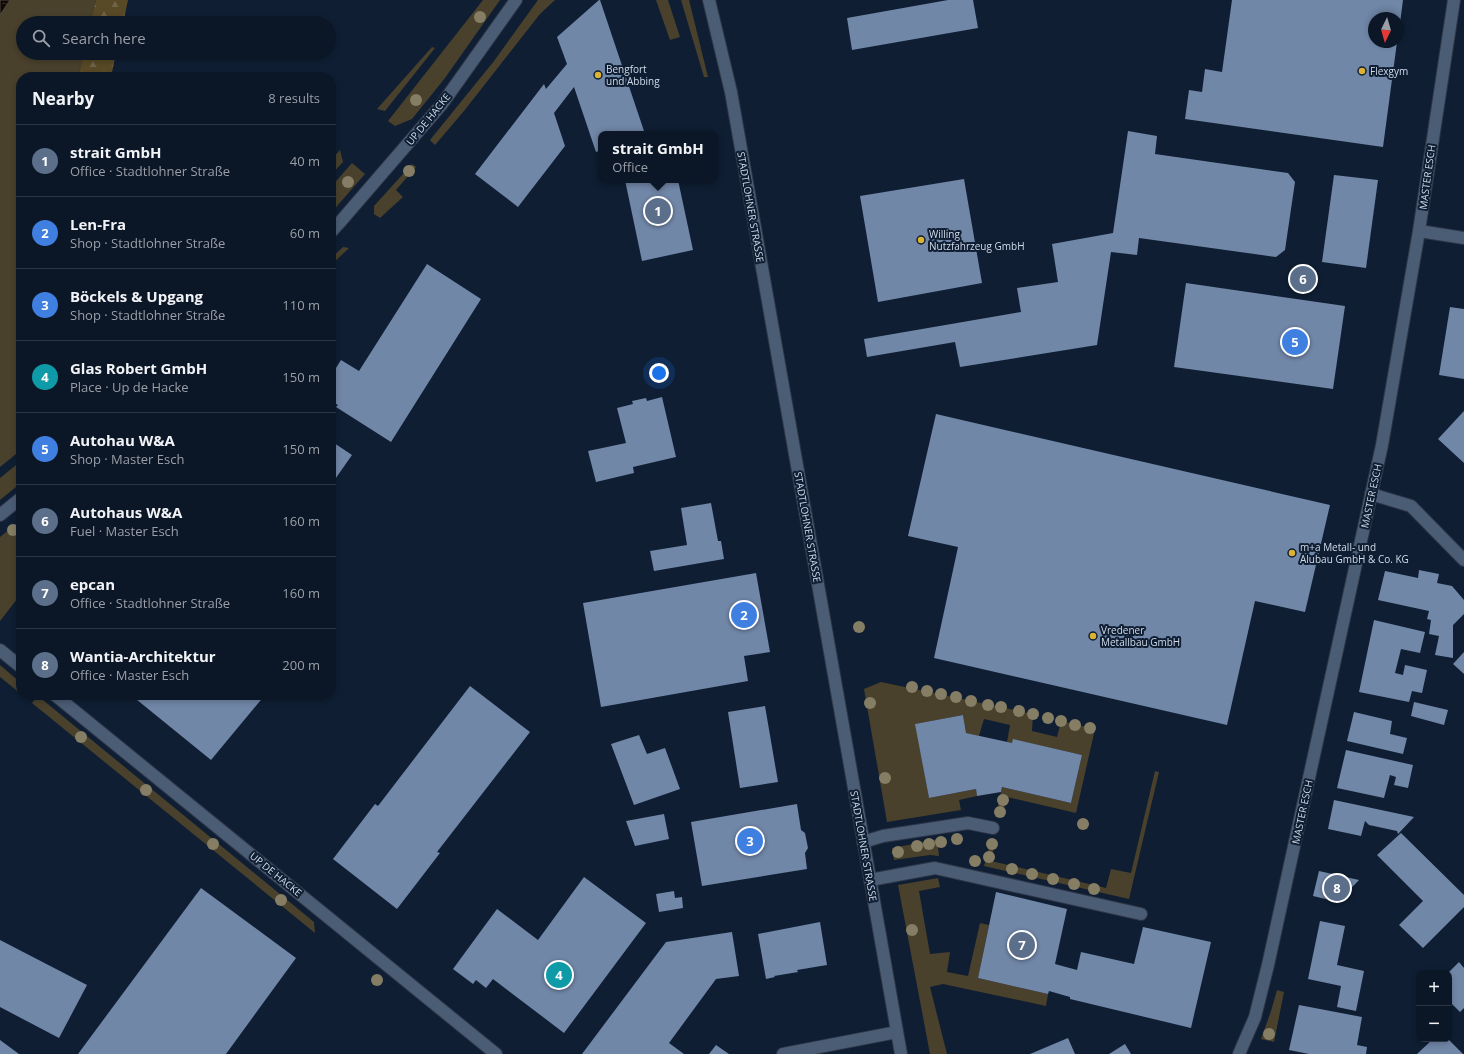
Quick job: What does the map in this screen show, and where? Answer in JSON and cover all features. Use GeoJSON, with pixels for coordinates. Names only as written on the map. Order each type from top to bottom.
{"type":"FeatureCollection","features":[{"type":"Feature","properties":{"kind":"street","name":"UP DE HACKE"},"geometry":{"type":"LineString","coordinates":[[336,227],[442,104],[516,0]]}},
{"type":"Feature","properties":{"kind":"street","name":"STADTLOHNER STRASSE"},"geometry":{"type":"LineString","coordinates":[[709,0],[731,92],[901,1054]]}},
{"type":"Feature","properties":{"kind":"street","name":"MASTER ESCH"},"geometry":{"type":"LineString","coordinates":[[1239,1054],[1255,1017],[1268,965],[1382,445],[1419,231],[1454,0]]}},
{"type":"Feature","properties":{"kind":"street"},"geometry":{"type":"LineString","coordinates":[[1419,231],[1464,238]]}},
{"type":"Feature","properties":{"kind":"street"},"geometry":{"type":"LineString","coordinates":[[1371,494],[1411,506],[1464,560]]}},
{"type":"Feature","properties":{"kind":"street"},"geometry":{"type":"LineString","coordinates":[[0,515],[16,502]]}},
{"type":"Feature","properties":{"kind":"street"},"geometry":{"type":"LineString","coordinates":[[0,650],[16,663]]}},
{"type":"Feature","properties":{"kind":"street","name":"UP DE HACKE"},"geometry":{"type":"LineString","coordinates":[[61,700],[496,1054]]}},
{"type":"Feature","properties":{"kind":"street"},"geometry":{"type":"LineString","coordinates":[[864,842],[883,836],[968,823],[993,828]]}},
{"type":"Feature","properties":{"kind":"street"},"geometry":{"type":"LineString","coordinates":[[870,880],[935,868],[1141,914]]}},
{"type":"Feature","properties":{"kind":"street"},"geometry":{"type":"LineString","coordinates":[[783,1054],[897,1032]]}},
{"type":"Feature","properties":{"kind":"shaded area"},"geometry":{"type":"Polygon","coordinates":[[[0,0],[96,0],[92,16],[16,16],[16,60],[82,60],[79,72],[16,72],[16,454],[0,467],[0,0]]]}},
{"type":"Feature","properties":{"kind":"shaded area"},"geometry":{"type":"Polygon","coordinates":[[[483,0],[500,0],[445,78],[412,119],[395,126],[388,121],[483,0]]]}},
{"type":"Feature","properties":{"kind":"shaded area"},"geometry":{"type":"Polygon","coordinates":[[[538,0],[555,0],[540,14],[464,111],[435,145],[430,140],[494,61],[538,0]]]}},
{"type":"Feature","properties":{"kind":"shaded area"},"geometry":{"type":"Polygon","coordinates":[[[656,0],[668,0],[680,37],[670,40],[656,0]]]}},
{"type":"Feature","properties":{"kind":"shaded area"},"geometry":{"type":"Polygon","coordinates":[[[681,0],[689,0],[708,77],[704,77],[681,0]]]}},
{"type":"Feature","properties":{"kind":"shaded area"},"geometry":{"type":"Polygon","coordinates":[[[432,47],[435,48],[385,111],[377,109],[432,47]]]}},
{"type":"Feature","properties":{"kind":"shaded area"},"geometry":{"type":"Polygon","coordinates":[[[340,150],[343,162],[336,170],[336,154],[340,150]]]}},
{"type":"Feature","properties":{"kind":"shaded area"},"geometry":{"type":"Polygon","coordinates":[[[352,163],[365,174],[336,207],[336,181],[352,163]]]}},
{"type":"Feature","properties":{"kind":"shaded area"},"geometry":{"type":"Polygon","coordinates":[[[412,164],[416,167],[396,190],[403,197],[380,218],[374,214],[374,206],[412,164]]]}},
{"type":"Feature","properties":{"kind":"shaded area"},"geometry":{"type":"Polygon","coordinates":[[[343,247],[349,248],[336,260],[336,253],[343,247]]]}},
{"type":"Feature","properties":{"kind":"shaded area"},"geometry":{"type":"Polygon","coordinates":[[[16,465],[16,487],[0,500],[0,478],[16,465]]]}},
{"type":"Feature","properties":{"kind":"shaded area"},"geometry":{"type":"Polygon","coordinates":[[[16,524],[16,600],[0,621],[0,537],[16,524]]]}},
{"type":"Feature","properties":{"kind":"shaded area"},"geometry":{"type":"Polygon","coordinates":[[[0,665],[16,679],[16,690],[0,677],[0,665]]]}},
{"type":"Feature","properties":{"kind":"shaded area"},"geometry":{"type":"Polygon","coordinates":[[[881,682],[1033,714],[1032,731],[1057,737],[1061,721],[1095,729],[1076,813],[1007,797],[1002,817],[996,816],[1002,787],[1071,803],[1082,755],[1028,743],[1007,742],[1010,725],[984,719],[979,736],[966,733],[963,715],[916,724],[929,798],[976,789],[977,796],[959,800],[961,810],[887,822],[864,689],[881,682]]]}},
{"type":"Feature","properties":{"kind":"shaded area"},"geometry":{"type":"Polygon","coordinates":[[[35,700],[43,700],[314,922],[315,933],[32,703],[35,700]]]}},
{"type":"Feature","properties":{"kind":"shaded area"},"geometry":{"type":"Polygon","coordinates":[[[1155,771],[1159,772],[1129,899],[984,866],[991,841],[995,842],[991,861],[1106,888],[1111,869],[1131,873],[1155,771]]]}},
{"type":"Feature","properties":{"kind":"shaded area"},"geometry":{"type":"Polygon","coordinates":[[[945,838],[946,845],[938,847],[939,856],[930,855],[894,860],[892,848],[945,838]]]}},
{"type":"Feature","properties":{"kind":"shaded area"},"geometry":{"type":"Polygon","coordinates":[[[938,878],[940,887],[919,891],[930,954],[950,952],[947,972],[968,976],[980,923],[989,925],[978,978],[1048,994],[1046,1006],[943,984],[930,987],[947,1054],[930,1054],[898,885],[938,878]]]}},
{"type":"Feature","properties":{"kind":"shaded area"},"geometry":{"type":"Polygon","coordinates":[[[1277,990],[1284,992],[1274,1042],[1261,1039],[1277,990]]]}},
{"type":"Feature","properties":{"kind":"green space"},"geometry":{"type":"Polygon","coordinates":[[[96,0],[128,0],[125,16],[92,16],[96,0]]]}},
{"type":"Feature","properties":{"kind":"green space"},"geometry":{"type":"Polygon","coordinates":[[[82,60],[115,60],[112,72],[79,72],[82,60]]]}},
{"type":"Feature","properties":{"kind":"water"},"geometry":{"type":"Polygon","coordinates":[[[0,0],[10,0],[0,15],[0,0]]]}},
{"type":"Feature","properties":{"kind":"building"},"geometry":{"type":"Polygon","coordinates":[[[600,0],[644,131],[598,131],[598,151],[596,152],[574,87],[554,113],[565,146],[518,207],[475,174],[544,84],[546,89],[567,64],[557,37],[600,0]]]}},
{"type":"Feature","properties":{"kind":"building"},"geometry":{"type":"Polygon","coordinates":[[[948,0],[973,0],[978,28],[852,50],[847,18],[948,0]]]}},
{"type":"Feature","properties":{"kind":"building"},"geometry":{"type":"Polygon","coordinates":[[[1232,0],[1403,0],[1401,12],[1368,12],[1368,48],[1396,48],[1383,147],[1185,119],[1189,90],[1202,92],[1205,69],[1222,72],[1232,0]]]}},
{"type":"Feature","properties":{"kind":"building"},"geometry":{"type":"Polygon","coordinates":[[[1128,131],[1157,136],[1155,154],[1288,173],[1295,182],[1285,250],[1276,257],[1139,238],[1137,255],[1111,252],[1097,345],[960,367],[955,342],[867,357],[864,339],[1021,312],[1017,288],[1058,282],[1052,244],[1113,233],[1128,131]]]}},
{"type":"Feature","properties":{"kind":"building"},"geometry":{"type":"Polygon","coordinates":[[[1334,175],[1378,180],[1366,268],[1322,262],[1334,175]]]}},
{"type":"Feature","properties":{"kind":"building","name":"Willing Nutzfahrzeug GmbH"},"geometry":{"type":"Polygon","coordinates":[[[964,179],[982,283],[878,302],[860,196],[964,179]]]}},
{"type":"Feature","properties":{"kind":"building"},"geometry":{"type":"Polygon","coordinates":[[[626,183],[679,183],[693,250],[642,261],[626,183]]]}},
{"type":"Feature","properties":{"kind":"building"},"geometry":{"type":"Polygon","coordinates":[[[427,264],[481,299],[391,442],[336,407],[338,405],[336,404],[336,368],[341,360],[359,371],[427,264]]]}},
{"type":"Feature","properties":{"kind":"building"},"geometry":{"type":"Polygon","coordinates":[[[1186,283],[1345,306],[1333,389],[1174,367],[1186,283]]]}},
{"type":"Feature","properties":{"kind":"building"},"geometry":{"type":"Polygon","coordinates":[[[1450,307],[1464,309],[1464,379],[1439,375],[1450,307]]]}},
{"type":"Feature","properties":{"kind":"building"},"geometry":{"type":"Polygon","coordinates":[[[662,397],[676,457],[633,467],[634,473],[596,482],[588,451],[626,443],[617,408],[633,404],[632,401],[646,398],[647,401],[662,397]]]}},
{"type":"Feature","properties":{"kind":"building"},"geometry":{"type":"Polygon","coordinates":[[[1464,411],[1464,463],[1438,439],[1464,411]]]}},
{"type":"Feature","properties":{"kind":"building"},"geometry":{"type":"Polygon","coordinates":[[[936,414],[1330,505],[1305,612],[1255,601],[1227,725],[934,658],[958,547],[908,536],[936,414]]]}},
{"type":"Feature","properties":{"kind":"building"},"geometry":{"type":"Polygon","coordinates":[[[336,444],[352,455],[336,478],[336,444]]]}},
{"type":"Feature","properties":{"kind":"building"},"geometry":{"type":"Polygon","coordinates":[[[711,503],[718,541],[721,541],[724,559],[654,571],[650,551],[687,545],[681,508],[711,503]]]}},
{"type":"Feature","properties":{"kind":"building"},"geometry":{"type":"Polygon","coordinates":[[[1419,570],[1439,574],[1437,583],[1452,586],[1464,600],[1464,614],[1453,625],[1453,658],[1435,655],[1439,636],[1429,634],[1431,620],[1427,619],[1429,611],[1378,600],[1385,571],[1418,578],[1419,570]]]}},
{"type":"Feature","properties":{"kind":"building"},"geometry":{"type":"Polygon","coordinates":[[[756,573],[770,652],[744,656],[748,681],[601,707],[583,603],[756,573]]]}},
{"type":"Feature","properties":{"kind":"building"},"geometry":{"type":"Polygon","coordinates":[[[1374,620],[1425,632],[1420,653],[1401,649],[1395,673],[1403,675],[1405,665],[1427,670],[1422,693],[1412,691],[1409,702],[1359,692],[1374,620]]]}},
{"type":"Feature","properties":{"kind":"building"},"geometry":{"type":"Polygon","coordinates":[[[1464,652],[1464,674],[1453,664],[1464,652]]]}},
{"type":"Feature","properties":{"kind":"building"},"geometry":{"type":"Polygon","coordinates":[[[470,686],[530,732],[437,852],[440,853],[397,909],[333,859],[375,804],[378,806],[470,686]]]}},
{"type":"Feature","properties":{"kind":"building"},"geometry":{"type":"Polygon","coordinates":[[[137,700],[261,700],[211,760],[137,700]]]}},
{"type":"Feature","properties":{"kind":"building"},"geometry":{"type":"Polygon","coordinates":[[[1414,702],[1448,710],[1444,725],[1411,716],[1414,702]]]}},
{"type":"Feature","properties":{"kind":"building"},"geometry":{"type":"Polygon","coordinates":[[[765,706],[778,782],[740,788],[728,712],[765,706]]]}},
{"type":"Feature","properties":{"kind":"building"},"geometry":{"type":"Polygon","coordinates":[[[1354,712],[1392,721],[1390,734],[1407,738],[1403,754],[1347,741],[1354,712]]]}},
{"type":"Feature","properties":{"kind":"building"},"geometry":{"type":"Polygon","coordinates":[[[963,715],[966,733],[1012,743],[1013,739],[1082,755],[1071,803],[1002,787],[1001,792],[977,796],[976,789],[929,798],[915,724],[963,715]]]}},
{"type":"Feature","properties":{"kind":"building"},"geometry":{"type":"Polygon","coordinates":[[[639,735],[647,754],[665,748],[680,789],[634,805],[611,744],[639,735]]]}},
{"type":"Feature","properties":{"kind":"building"},"geometry":{"type":"Polygon","coordinates":[[[1346,750],[1413,765],[1408,788],[1394,785],[1396,777],[1390,775],[1384,798],[1337,788],[1346,750]]]}},
{"type":"Feature","properties":{"kind":"building"},"geometry":{"type":"Polygon","coordinates":[[[1334,800],[1414,817],[1398,834],[1397,831],[1369,825],[1365,821],[1361,836],[1328,829],[1334,800]]]}},
{"type":"Feature","properties":{"kind":"building"},"geometry":{"type":"Polygon","coordinates":[[[797,804],[801,830],[805,833],[808,848],[805,853],[807,869],[702,886],[691,822],[797,804]]]}},
{"type":"Feature","properties":{"kind":"building"},"geometry":{"type":"Polygon","coordinates":[[[664,814],[669,839],[635,846],[626,821],[664,814]]]}},
{"type":"Feature","properties":{"kind":"building"},"geometry":{"type":"Polygon","coordinates":[[[1401,833],[1464,895],[1464,907],[1423,948],[1399,925],[1423,901],[1377,855],[1401,833]]]}},
{"type":"Feature","properties":{"kind":"building"},"geometry":{"type":"Polygon","coordinates":[[[1319,871],[1359,880],[1338,902],[1313,896],[1319,871]]]}},
{"type":"Feature","properties":{"kind":"building"},"geometry":{"type":"Polygon","coordinates":[[[584,877],[646,923],[564,1033],[493,979],[486,988],[476,980],[473,984],[453,969],[497,909],[538,940],[584,877]]]}},
{"type":"Feature","properties":{"kind":"building"},"geometry":{"type":"Polygon","coordinates":[[[201,888],[296,958],[226,1054],[78,1054],[201,888]]]}},
{"type":"Feature","properties":{"kind":"building"},"geometry":{"type":"Polygon","coordinates":[[[674,891],[675,898],[682,897],[683,908],[659,912],[656,894],[674,891]]]}},
{"type":"Feature","properties":{"kind":"building"},"geometry":{"type":"Polygon","coordinates":[[[996,892],[1067,909],[1055,964],[1077,970],[1081,952],[1134,964],[1143,927],[1211,942],[1191,1028],[1070,999],[1070,997],[1049,991],[1048,994],[978,978],[996,892]]]}},
{"type":"Feature","properties":{"kind":"building"},"geometry":{"type":"Polygon","coordinates":[[[1320,921],[1345,926],[1337,965],[1364,971],[1356,1011],[1337,1007],[1341,986],[1308,979],[1320,921]]]}},
{"type":"Feature","properties":{"kind":"building"},"geometry":{"type":"Polygon","coordinates":[[[820,922],[827,965],[797,970],[798,972],[774,976],[775,977],[766,979],[758,934],[820,922]]]}},
{"type":"Feature","properties":{"kind":"building"},"geometry":{"type":"Polygon","coordinates":[[[732,932],[739,976],[716,979],[669,1043],[684,1054],[582,1054],[666,942],[732,932]]]}},
{"type":"Feature","properties":{"kind":"building"},"geometry":{"type":"Polygon","coordinates":[[[0,940],[87,985],[59,1038],[0,1007],[0,940]]]}},
{"type":"Feature","properties":{"kind":"building"},"geometry":{"type":"Polygon","coordinates":[[[1459,962],[1464,968],[1464,1008],[1460,1012],[1452,1004],[1451,970],[1459,962]]]}},
{"type":"Feature","properties":{"kind":"building"},"geometry":{"type":"Polygon","coordinates":[[[1299,1005],[1362,1017],[1357,1045],[1367,1047],[1366,1054],[1309,1054],[1289,1050],[1299,1005]]]}},
{"type":"Feature","properties":{"kind":"building"},"geometry":{"type":"Polygon","coordinates":[[[1068,1038],[1075,1054],[1030,1054],[1068,1038]]]}},
{"type":"Feature","properties":{"kind":"building"},"geometry":{"type":"Polygon","coordinates":[[[0,1040],[19,1054],[0,1054],[0,1040]]]}},
{"type":"Feature","properties":{"kind":"building"},"geometry":{"type":"Polygon","coordinates":[[[1430,1042],[1451,1042],[1463,1054],[1417,1054],[1430,1042]]]}},
{"type":"Feature","properties":{"kind":"building"},"geometry":{"type":"Polygon","coordinates":[[[1125,1044],[1131,1054],[1109,1054],[1125,1044]]]}},
{"type":"Feature","properties":{"kind":"building"},"geometry":{"type":"Polygon","coordinates":[[[716,1045],[729,1054],[709,1054],[716,1045]]]}},
{"type":"Feature","properties":{"kind":"place","name":"Flexgym"},"geometry":{"type":"Point","coordinates":[1362,71]}},
{"type":"Feature","properties":{"kind":"place","name":"Bengfort und Abbing"},"geometry":{"type":"Point","coordinates":[598,75]}},
{"type":"Feature","properties":{"kind":"place","name":"strait GmbH"},"geometry":{"type":"Point","coordinates":[658,211]}},
{"type":"Feature","properties":{"kind":"place","name":"Willing Nutzfahrzeug GmbH"},"geometry":{"type":"Point","coordinates":[921,240]}},
{"type":"Feature","properties":{"kind":"place","name":"Autohaus W&A"},"geometry":{"type":"Point","coordinates":[1303,279]}},
{"type":"Feature","properties":{"kind":"place","name":"Autohau W&A"},"geometry":{"type":"Point","coordinates":[1295,342]}},
{"type":"Feature","properties":{"kind":"place","name":"m+a Metall- und Alubau GmbH & Co. KG"},"geometry":{"type":"Point","coordinates":[1292,553]}},
{"type":"Feature","properties":{"kind":"place","name":"Len-Fra"},"geometry":{"type":"Point","coordinates":[744,615]}},
{"type":"Feature","properties":{"kind":"place","name":"Vredener Metallbau GmbH"},"geometry":{"type":"Point","coordinates":[1093,636]}},
{"type":"Feature","properties":{"kind":"place","name":"Böckels & Upgang"},"geometry":{"type":"Point","coordinates":[750,841]}},
{"type":"Feature","properties":{"kind":"place","name":"Wantia-Architektur"},"geometry":{"type":"Point","coordinates":[1337,888]}},
{"type":"Feature","properties":{"kind":"place","name":"epcan"},"geometry":{"type":"Point","coordinates":[1022,945]}},
{"type":"Feature","properties":{"kind":"place","name":"Glas Robert GmbH"},"geometry":{"type":"Point","coordinates":[559,975]}}]}
